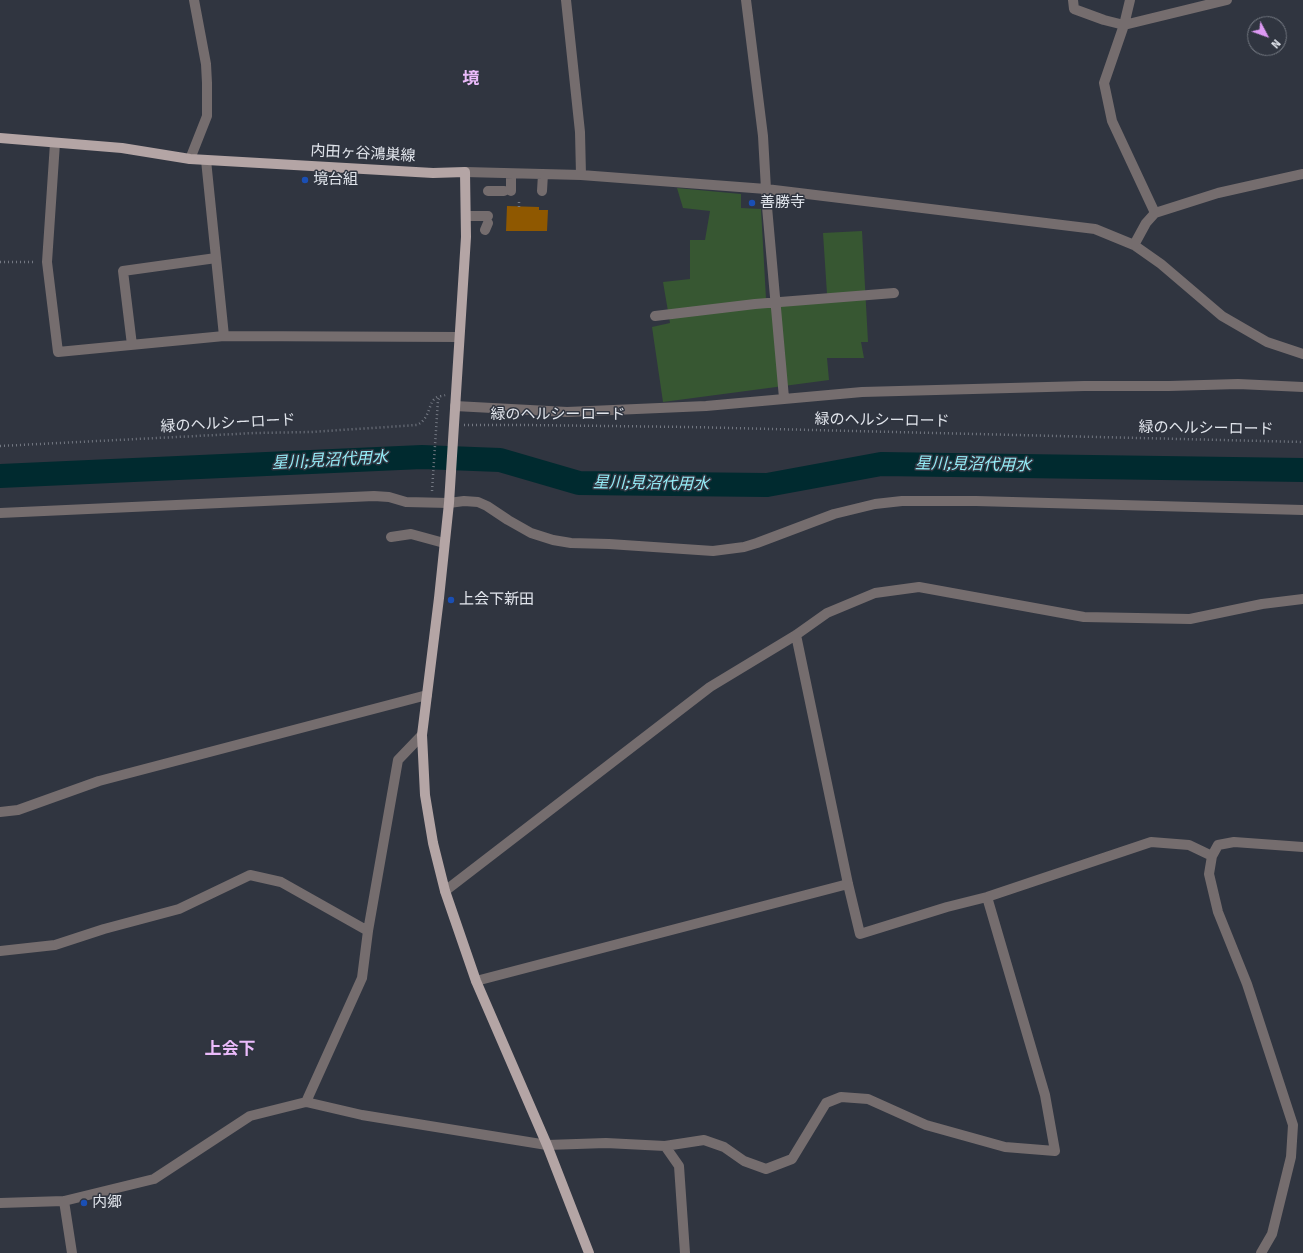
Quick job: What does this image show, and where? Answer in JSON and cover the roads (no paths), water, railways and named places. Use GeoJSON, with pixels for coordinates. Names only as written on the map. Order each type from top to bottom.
{"type":"FeatureCollection","features":[{"type":"Feature","properties":{"kind":"main road","name":"内田ヶ谷鴻巣線"},"geometry":{"type":"LineString","coordinates":[[0,138],[122,148],[190,159],[433,173],[465,172]]}},
{"type":"Feature","properties":{"kind":"main road"},"geometry":{"type":"LineString","coordinates":[[465,172],[466,237],[455,406],[458,429],[450,482],[439,598],[422,735],[425,796],[433,843],[446,891],[476,980],[547,1145],[589,1253]]}},
{"type":"Feature","properties":{"kind":"street"},"geometry":{"type":"LineString","coordinates":[[190,159],[207,116],[206,64],[194,0]]}},
{"type":"Feature","properties":{"kind":"street"},"geometry":{"type":"LineString","coordinates":[[566,0],[580,132],[581,175]]}},
{"type":"Feature","properties":{"kind":"street"},"geometry":{"type":"LineString","coordinates":[[746,0],[763,136],[775,302],[784,398]]}},
{"type":"Feature","properties":{"kind":"street"},"geometry":{"type":"LineString","coordinates":[[1073,0],[1074,9],[1104,20],[1124,25],[1227,0]]}},
{"type":"Feature","properties":{"kind":"street"},"geometry":{"type":"LineString","coordinates":[[1130,0],[1124,25],[1104,83],[1112,121],[1155,213]]}},
{"type":"Feature","properties":{"kind":"street"},"geometry":{"type":"LineString","coordinates":[[55,143],[47,262],[58,352],[224,336],[459,337]]}},
{"type":"Feature","properties":{"kind":"street"},"geometry":{"type":"LineString","coordinates":[[206,160],[224,336]]}},
{"type":"Feature","properties":{"kind":"street"},"geometry":{"type":"LineString","coordinates":[[465,172],[581,175],[766,189],[1095,229],[1134,245],[1160,264],[1222,316],[1267,342],[1303,354]]}},
{"type":"Feature","properties":{"kind":"street"},"geometry":{"type":"LineString","coordinates":[[488,191],[507,191],[511,174]]}},
{"type":"Feature","properties":{"kind":"street"},"geometry":{"type":"LineString","coordinates":[[542,191],[543,174]]}},
{"type":"Feature","properties":{"kind":"street"},"geometry":{"type":"LineString","coordinates":[[1134,245],[1146,223],[1155,213],[1218,193],[1303,174]]}},
{"type":"Feature","properties":{"kind":"street"},"geometry":{"type":"LineString","coordinates":[[466,216],[487,223]]}},
{"type":"Feature","properties":{"kind":"street"},"geometry":{"type":"LineString","coordinates":[[132,345],[123,271],[216,258]]}},
{"type":"Feature","properties":{"kind":"street"},"geometry":{"type":"LineString","coordinates":[[655,316],[775,302],[894,293]]}},
{"type":"Feature","properties":{"kind":"street"},"geometry":{"type":"LineString","coordinates":[[455,406],[568,412],[706,406],[862,392],[1084,386],[1238,384],[1303,387]]}},
{"type":"Feature","properties":{"kind":"street"},"geometry":{"type":"LineString","coordinates":[[0,513],[374,496],[389,497],[406,502],[478,502],[487,506],[519,527],[541,537],[571,543],[713,551],[744,547],[834,514],[874,504],[902,501],[976,501],[1303,510]]}},
{"type":"Feature","properties":{"kind":"street"},"geometry":{"type":"LineString","coordinates":[[390,537],[411,534],[444,543]]}},
{"type":"Feature","properties":{"kind":"street"},"geometry":{"type":"LineString","coordinates":[[446,891],[710,687],[796,635],[828,613],[874,593],[919,587],[1084,617],[1190,619],[1262,604],[1303,599]]}},
{"type":"Feature","properties":{"kind":"street"},"geometry":{"type":"LineString","coordinates":[[796,635],[848,884],[860,934],[947,907],[987,897],[1150,842],[1189,845],[1212,856]]}},
{"type":"Feature","properties":{"kind":"street"},"geometry":{"type":"LineString","coordinates":[[0,812],[18,810],[99,781],[427,695]]}},
{"type":"Feature","properties":{"kind":"street"},"geometry":{"type":"LineString","coordinates":[[306,1102],[362,978],[368,931],[398,760],[422,735]]}},
{"type":"Feature","properties":{"kind":"street"},"geometry":{"type":"LineString","coordinates":[[1261,1253],[1272,1234],[1274,1227],[1291,1157],[1293,1125],[1247,984],[1218,912],[1209,874],[1212,856],[1218,845],[1234,842],[1303,847]]}},
{"type":"Feature","properties":{"kind":"street"},"geometry":{"type":"LineString","coordinates":[[0,951],[55,945],[104,929],[179,908],[250,875],[281,882],[368,931]]}},
{"type":"Feature","properties":{"kind":"street"},"geometry":{"type":"LineString","coordinates":[[476,980],[848,884]]}},
{"type":"Feature","properties":{"kind":"street"},"geometry":{"type":"LineString","coordinates":[[0,1202],[64,1201],[154,1179],[250,1116],[306,1102],[362,1115],[547,1145],[606,1143],[666,1146],[704,1140],[724,1147],[744,1161],[766,1169],[792,1159],[826,1103],[841,1097],[868,1099],[926,1125],[1005,1147],[1055,1150],[1045,1094],[987,897]]}},
{"type":"Feature","properties":{"kind":"street"},"geometry":{"type":"LineString","coordinates":[[666,1146],[679,1166],[685,1253]]}},
{"type":"Feature","properties":{"kind":"street"},"geometry":{"type":"LineString","coordinates":[[64,1201],[72,1253]]}},
{"type":"Feature","properties":{"kind":"waterway","name":"星川;見沼代用水"},"geometry":{"type":"LineString","coordinates":[[0,476],[422,457],[500,460],[579,483],[767,485],[881,464],[1303,470]]}},
{"type":"Feature","properties":{"kind":"place","name":"境台組"},"geometry":{"type":"Point","coordinates":[305,180]}},
{"type":"Feature","properties":{"kind":"place","name":"善勝寺"},"geometry":{"type":"Point","coordinates":[752,203]}},
{"type":"Feature","properties":{"kind":"place","name":"上会下新田"},"geometry":{"type":"Point","coordinates":[451,600]}},
{"type":"Feature","properties":{"kind":"place","name":"内郷"},"geometry":{"type":"Point","coordinates":[84,1203]}},
{"type":"Feature","properties":{"kind":"district","name":"境"},"geometry":{"type":"Point","coordinates":[471,80]}},
{"type":"Feature","properties":{"kind":"district","name":"上会下"},"geometry":{"type":"Point","coordinates":[230,1050]}}]}
